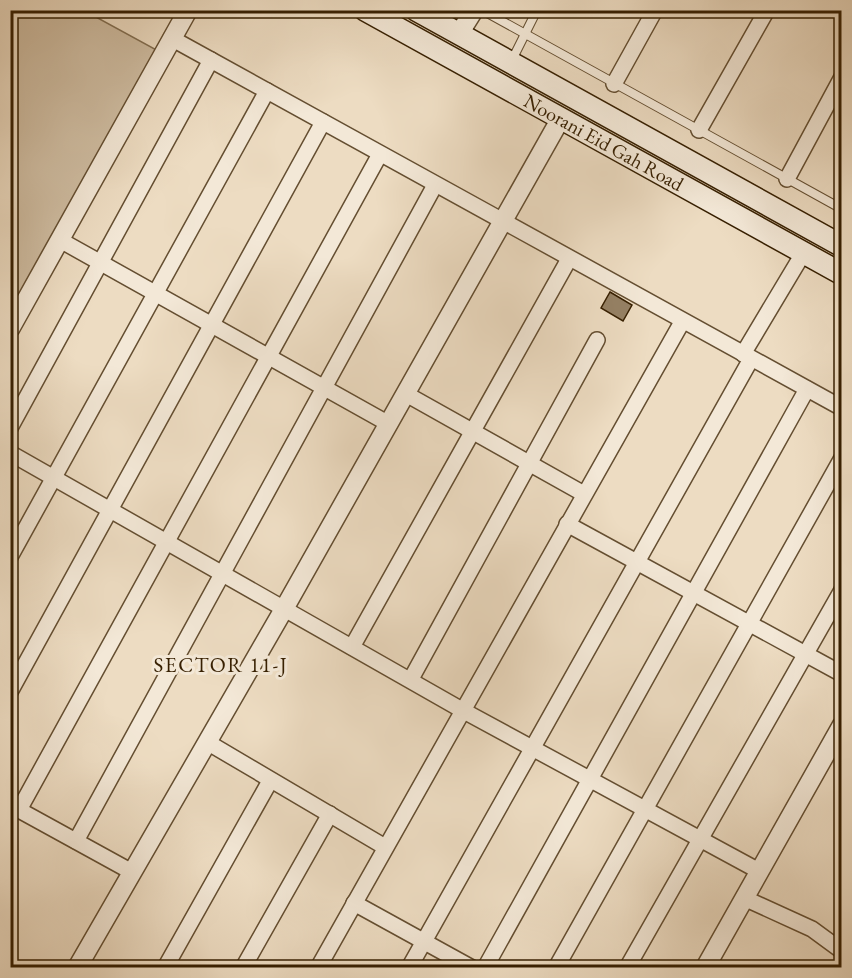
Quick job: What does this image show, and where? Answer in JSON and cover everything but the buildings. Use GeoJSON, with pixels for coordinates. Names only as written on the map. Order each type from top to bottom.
{"type":"FeatureCollection","features":[{"type":"Feature","properties":{"kind":"main road","name":"Noorani Eid Gah Road"},"geometry":{"type":"LineString","coordinates":[[365,10],[842,274]]}},
{"type":"Feature","properties":{"kind":"main road","name":"Noorani Eid Gah Road"},"geometry":{"type":"LineString","coordinates":[[416,10],[842,246]]}},
{"type":"Feature","properties":{"kind":"street"},"geometry":{"type":"LineString","coordinates":[[459,34],[474,10]]}},
{"type":"Feature","properties":{"kind":"street"},"geometry":{"type":"LineString","coordinates":[[614,84],[655,10]]}},
{"type":"Feature","properties":{"kind":"street"},"geometry":{"type":"LineString","coordinates":[[699,130],[767,10]]}},
{"type":"Feature","properties":{"kind":"street"},"geometry":{"type":"LineString","coordinates":[[10,329],[185,11]]}},
{"type":"Feature","properties":{"kind":"street"},"geometry":{"type":"LineString","coordinates":[[171,38],[682,322],[842,408]]}},
{"type":"Feature","properties":{"kind":"street"},"geometry":{"type":"LineString","coordinates":[[10,428],[211,60]]}},
{"type":"Feature","properties":{"kind":"street"},"geometry":{"type":"LineString","coordinates":[[787,179],[842,77]]}},
{"type":"Feature","properties":{"kind":"street"},"geometry":{"type":"LineString","coordinates":[[10,557],[267,91]]}},
{"type":"Feature","properties":{"kind":"street"},"geometry":{"type":"LineString","coordinates":[[77,968],[504,223],[561,118]]}},
{"type":"Feature","properties":{"kind":"street"},"geometry":{"type":"LineString","coordinates":[[10,692],[323,123]]}},
{"type":"Feature","properties":{"kind":"street"},"geometry":{"type":"LineString","coordinates":[[132,872],[15,807],[166,542],[380,154]]}},
{"type":"Feature","properties":{"kind":"street"},"geometry":{"type":"LineString","coordinates":[[76,841],[435,185]]}},
{"type":"Feature","properties":{"kind":"street"},"geometry":{"type":"LineString","coordinates":[[60,240],[389,424]]}},
{"type":"Feature","properties":{"kind":"street"},"geometry":{"type":"LineString","coordinates":[[409,968],[637,562],[804,252]]}},
{"type":"Feature","properties":{"kind":"street"},"geometry":{"type":"LineString","coordinates":[[352,647],[569,259]]}},
{"type":"Feature","properties":{"kind":"street"},"geometry":{"type":"LineString","coordinates":[[318,968],[682,322]]}},
{"type":"Feature","properties":{"kind":"street"},"geometry":{"type":"LineString","coordinates":[[411,679],[597,340]]}},
{"type":"Feature","properties":{"kind":"street"},"geometry":{"type":"LineString","coordinates":[[485,968],[807,389]]}},
{"type":"Feature","properties":{"kind":"street"},"geometry":{"type":"LineString","coordinates":[[406,394],[584,494]]}},
{"type":"Feature","properties":{"kind":"street"},"geometry":{"type":"LineString","coordinates":[[10,453],[462,710],[759,871]]}},
{"type":"Feature","properties":{"kind":"street"},"geometry":{"type":"LineString","coordinates":[[556,968],[842,458]]}},
{"type":"Feature","properties":{"kind":"street"},"geometry":{"type":"LineString","coordinates":[[567,524],[842,674]]}},
{"type":"Feature","properties":{"kind":"street"},"geometry":{"type":"LineString","coordinates":[[627,968],[842,590]]}},
{"type":"Feature","properties":{"kind":"street"},"geometry":{"type":"LineString","coordinates":[[705,968],[842,726]]}},
{"type":"Feature","properties":{"kind":"street"},"geometry":{"type":"LineString","coordinates":[[207,742],[270,781],[385,846]]}},
{"type":"Feature","properties":{"kind":"street"},"geometry":{"type":"LineString","coordinates":[[165,968],[270,781]]}},
{"type":"Feature","properties":{"kind":"street"},"geometry":{"type":"LineString","coordinates":[[243,968],[330,814]]}},
{"type":"Feature","properties":{"kind":"street"},"geometry":{"type":"LineString","coordinates":[[744,898],[812,929],[842,951]]}},
{"type":"Feature","properties":{"kind":"street"},"geometry":{"type":"LineString","coordinates":[[354,903],[472,968]]}},
{"type":"Feature","properties":{"kind":"lane"},"geometry":{"type":"LineString","coordinates":[[482,10],[842,209]]}},
{"type":"Feature","properties":{"kind":"lane"},"geometry":{"type":"LineString","coordinates":[[511,62],[537,10]]}},
{"type":"Feature","properties":{"kind":"shaded area"},"geometry":{"type":"Polygon","coordinates":[[[11,11],[85,11],[162,53],[11,330],[11,11]]]}},
{"type":"Feature","properties":{"kind":"district","name":"SECTOR 11-J"},"geometry":{"type":"Point","coordinates":[221,664]}}]}
